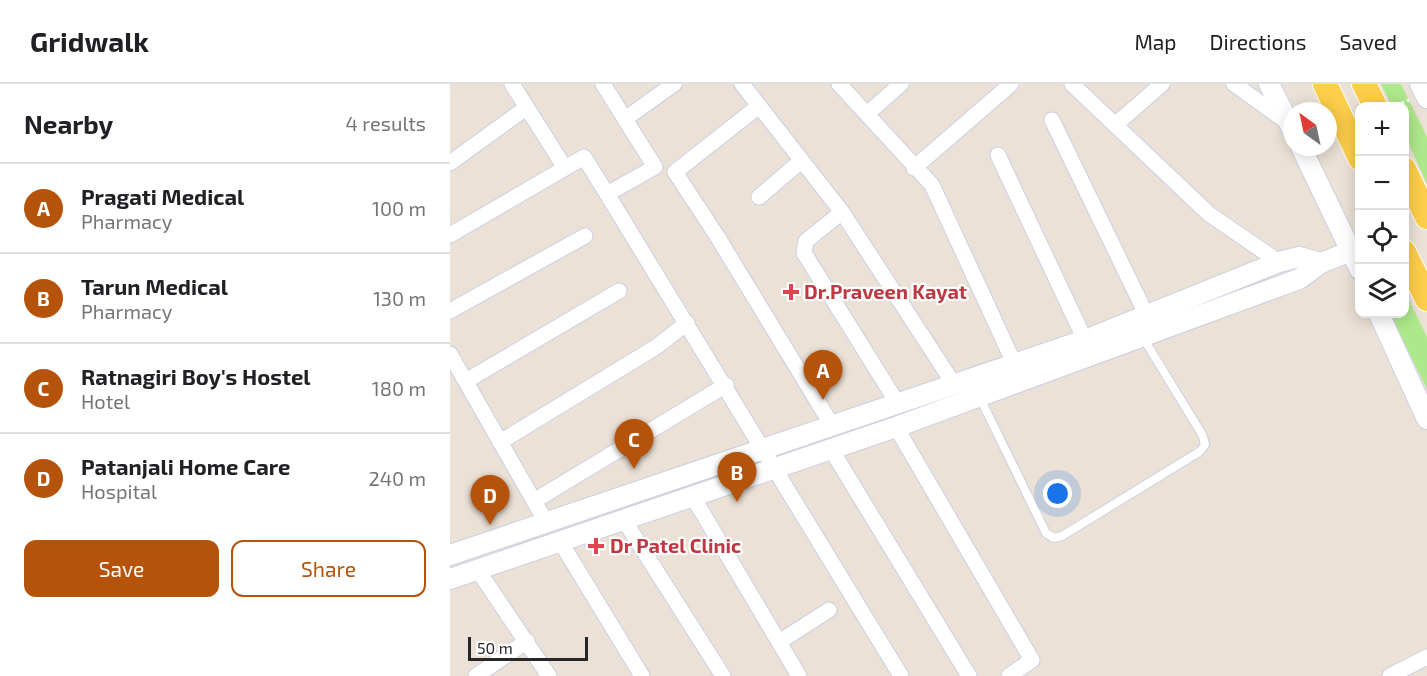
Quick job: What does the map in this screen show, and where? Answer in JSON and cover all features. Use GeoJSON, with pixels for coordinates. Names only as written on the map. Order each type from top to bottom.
{"type":"FeatureCollection","features":[{"type":"Feature","properties":{"kind":"main road"},"geometry":{"type":"LineString","coordinates":[[1325,84],[1358,156]]}},
{"type":"Feature","properties":{"kind":"main road"},"geometry":{"type":"LineString","coordinates":[[1364,84],[1373,102]]}},
{"type":"Feature","properties":{"kind":"main road"},"geometry":{"type":"LineString","coordinates":[[1409,179],[1427,217]]}},
{"type":"Feature","properties":{"kind":"main road"},"geometry":{"type":"LineString","coordinates":[[1409,262],[1427,299]]}},
{"type":"Feature","properties":{"kind":"street"},"geometry":{"type":"LineString","coordinates":[[512,84],[565,168]]}},
{"type":"Feature","properties":{"kind":"street"},"geometry":{"type":"LineString","coordinates":[[603,84],[655,167],[607,195]]}},
{"type":"Feature","properties":{"kind":"street"},"geometry":{"type":"LineString","coordinates":[[625,119],[674,84]]}},
{"type":"Feature","properties":{"kind":"street"},"geometry":{"type":"LineString","coordinates":[[742,84],[842,212],[955,386]]}},
{"type":"Feature","properties":{"kind":"street"},"geometry":{"type":"LineString","coordinates":[[839,84],[914,168],[932,184],[1014,363]]}},
{"type":"Feature","properties":{"kind":"street"},"geometry":{"type":"LineString","coordinates":[[867,114],[901,84]]}},
{"type":"Feature","properties":{"kind":"street"},"geometry":{"type":"LineString","coordinates":[[914,168],[1011,84]]}},
{"type":"Feature","properties":{"kind":"street"},"geometry":{"type":"LineString","coordinates":[[1072,84],[1209,214],[1279,262]]}},
{"type":"Feature","properties":{"kind":"street"},"geometry":{"type":"LineString","coordinates":[[1115,125],[1162,84]]}},
{"type":"Feature","properties":{"kind":"street"},"geometry":{"type":"LineString","coordinates":[[1234,84],[1283,121]]}},
{"type":"Feature","properties":{"kind":"street"},"geometry":{"type":"LineString","coordinates":[[1269,84],[1283,111]]}},
{"type":"Feature","properties":{"kind":"street"},"geometry":{"type":"LineString","coordinates":[[1420,84],[1427,98]]}},
{"type":"Feature","properties":{"kind":"street"},"geometry":{"type":"LineString","coordinates":[[759,106],[675,172],[717,236],[833,427]]}},
{"type":"Feature","properties":{"kind":"street"},"geometry":{"type":"LineString","coordinates":[[450,163],[526,108]]}},
{"type":"Feature","properties":{"kind":"street"},"geometry":{"type":"LineString","coordinates":[[1052,120],[1147,316]]}},
{"type":"Feature","properties":{"kind":"street"},"geometry":{"type":"LineString","coordinates":[[998,155],[1085,340]]}},
{"type":"Feature","properties":{"kind":"street"},"geometry":{"type":"LineString","coordinates":[[1305,156],[1356,264]]}},
{"type":"Feature","properties":{"kind":"street"},"geometry":{"type":"LineString","coordinates":[[450,235],[584,157],[726,385],[901,676]]}},
{"type":"Feature","properties":{"kind":"street"},"geometry":{"type":"LineString","coordinates":[[759,197],[801,161]]}},
{"type":"Feature","properties":{"kind":"street"},"geometry":{"type":"LineString","coordinates":[[842,212],[806,241],[804,253],[897,404]]}},
{"type":"Feature","properties":{"kind":"street"},"geometry":{"type":"LineString","coordinates":[[450,310],[585,236]]}},
{"type":"Feature","properties":{"kind":"street"},"geometry":{"type":"LineString","coordinates":[[450,579],[896,427],[1299,279],[1321,263],[1351,251]]}},
{"type":"Feature","properties":{"kind":"street"},"geometry":{"type":"LineString","coordinates":[[450,555],[955,386],[1014,363],[1085,340],[1279,262],[1299,257],[1321,263]]}},
{"type":"Feature","properties":{"kind":"street"},"geometry":{"type":"LineString","coordinates":[[466,381],[619,291]]}},
{"type":"Feature","properties":{"kind":"street"},"geometry":{"type":"LineString","coordinates":[[1381,318],[1427,419]]}},
{"type":"Feature","properties":{"kind":"street"},"geometry":{"type":"LineString","coordinates":[[500,442],[656,347],[687,323]]}},
{"type":"Feature","properties":{"kind":"street"},"geometry":{"type":"LineString","coordinates":[[450,354],[546,522]]}},
{"type":"Feature","properties":{"kind":"street"},"geometry":{"type":"LineString","coordinates":[[534,501],[726,385]]}},
{"type":"Feature","properties":{"kind":"street"},"geometry":{"type":"LineString","coordinates":[[896,427],[1032,660],[1009,676]]}},
{"type":"Feature","properties":{"kind":"street"},"geometry":{"type":"LineString","coordinates":[[831,449],[969,676]]}},
{"type":"Feature","properties":{"kind":"street"},"geometry":{"type":"LineString","coordinates":[[693,497],[799,676]]}},
{"type":"Feature","properties":{"kind":"street"},"geometry":{"type":"LineString","coordinates":[[624,520],[723,676]]}},
{"type":"Feature","properties":{"kind":"street"},"geometry":{"type":"LineString","coordinates":[[560,541],[642,676]]}},
{"type":"Feature","properties":{"kind":"street"},"geometry":{"type":"LineString","coordinates":[[477,569],[549,676]]}},
{"type":"Feature","properties":{"kind":"street"},"geometry":{"type":"LineString","coordinates":[[779,642],[829,610]]}},
{"type":"Feature","properties":{"kind":"street"},"geometry":{"type":"LineString","coordinates":[[476,676],[526,641]]}},
{"type":"Feature","properties":{"kind":"street"},"geometry":{"type":"LineString","coordinates":[[1390,676],[1427,657]]}},
{"type":"Feature","properties":{"kind":"lane"},"geometry":{"type":"LineString","coordinates":[[979,395],[1046,533],[1053,538],[1062,536],[1199,452],[1205,445],[1203,436],[1142,336]]}},
{"type":"Feature","properties":{"kind":"green space"},"geometry":{"type":"Polygon","coordinates":[[[1381,84],[1401,84],[1427,137],[1427,184],[1409,144],[1409,102],[1390,102],[1381,84]]]}},
{"type":"Feature","properties":{"kind":"green space"},"geometry":{"type":"Polygon","coordinates":[[[1409,300],[1427,337],[1427,389],[1392,318],[1409,318],[1409,300]]]}},
{"type":"Feature","properties":{"kind":"place","name":"Dr.Praveen Kayat"},"geometry":{"type":"Point","coordinates":[791,292]}},
{"type":"Feature","properties":{"kind":"place","name":"Pragati Medical"},"geometry":{"type":"Point","coordinates":[823,400]}},
{"type":"Feature","properties":{"kind":"place","name":"Ratnagiri Boy's Hostel"},"geometry":{"type":"Point","coordinates":[634,469]}},
{"type":"Feature","properties":{"kind":"place","name":"Tarun Medical"},"geometry":{"type":"Point","coordinates":[737,502]}},
{"type":"Feature","properties":{"kind":"place","name":"Patanjali Home Care"},"geometry":{"type":"Point","coordinates":[490,525]}},
{"type":"Feature","properties":{"kind":"place","name":"Dr Patel Clinic"},"geometry":{"type":"Point","coordinates":[596,546]}}]}
